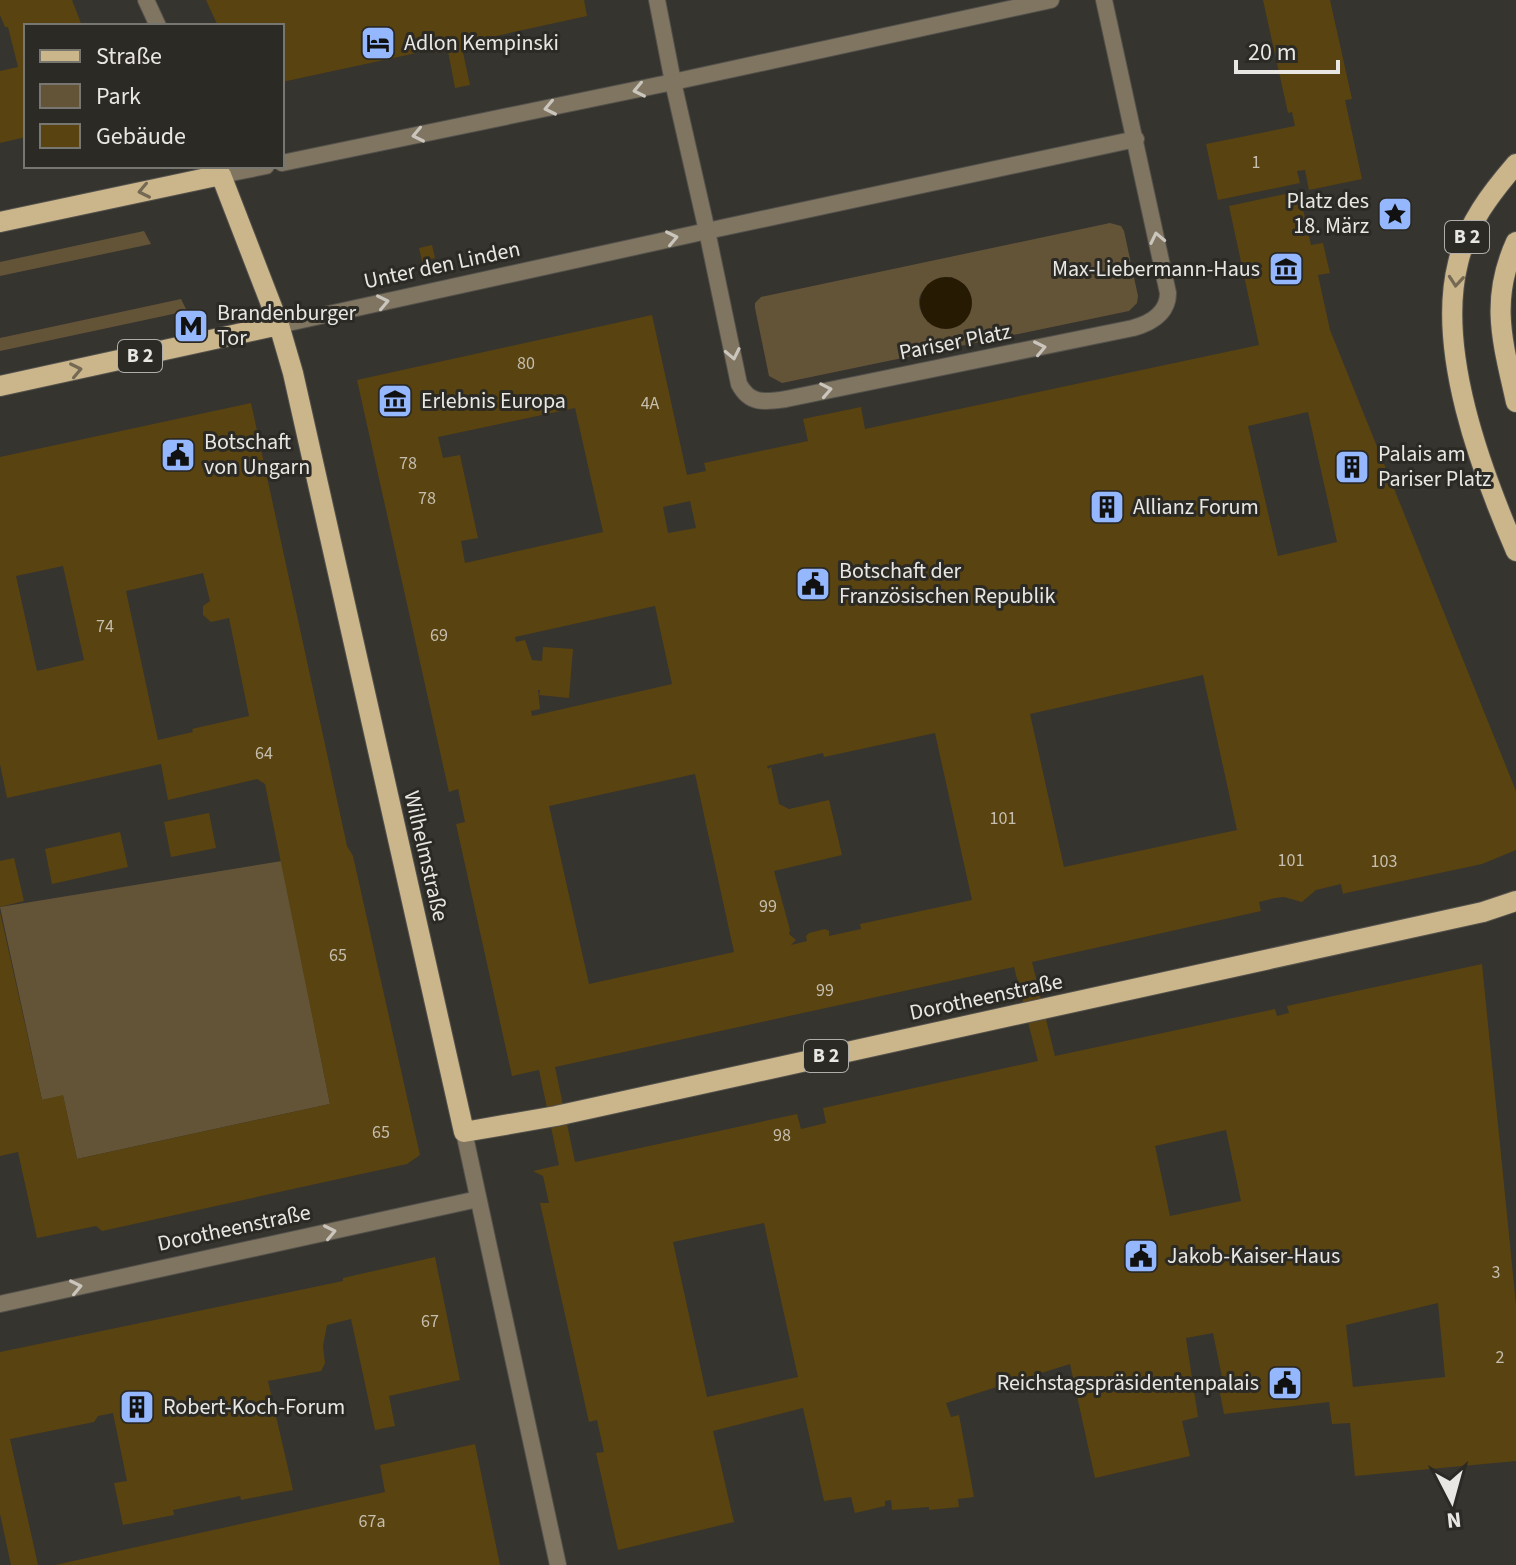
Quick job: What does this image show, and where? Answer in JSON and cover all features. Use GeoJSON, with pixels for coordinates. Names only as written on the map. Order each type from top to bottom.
{"type":"FeatureCollection","features":[{"type":"Feature","properties":{"kind":"main road","name":"B 2"},"geometry":{"type":"LineString","coordinates":[[1516,164],[1491,193],[1472,224],[1458,264],[1452,343],[1467,413],[1516,551]]}},
{"type":"Feature","properties":{"kind":"main road"},"geometry":{"type":"LineString","coordinates":[[0,222],[219,171]]}},
{"type":"Feature","properties":{"kind":"main road","name":"Wilhelmstraße"},"geometry":{"type":"LineString","coordinates":[[219,171],[279,325],[299,397],[464,1132]]}},
{"type":"Feature","properties":{"kind":"main road","name":"B 2"},"geometry":{"type":"LineString","coordinates":[[1516,242],[1503,277],[1499,313],[1516,402]]}},
{"type":"Feature","properties":{"kind":"main road","name":"Unter den Linden"},"geometry":{"type":"LineString","coordinates":[[0,386],[279,325]]}},
{"type":"Feature","properties":{"kind":"main road","name":"Dorotheenstraße"},"geometry":{"type":"LineString","coordinates":[[464,1132],[556,1116],[1483,912],[1516,901]]}},
{"type":"Feature","properties":{"kind":"street"},"geometry":{"type":"LineString","coordinates":[[146,0],[157,24]]}},
{"type":"Feature","properties":{"kind":"street","name":"Pariser Platz"},"geometry":{"type":"LineString","coordinates":[[657,0],[739,384],[744,393],[757,401],[786,399],[1117,331],[1144,325],[1161,313],[1168,300],[1104,0]]}},
{"type":"Feature","properties":{"kind":"street"},"geometry":{"type":"LineString","coordinates":[[284,163],[1051,0]]}},
{"type":"Feature","properties":{"kind":"street"},"geometry":{"type":"LineString","coordinates":[[707,231],[1136,139]]}},
{"type":"Feature","properties":{"kind":"street"},"geometry":{"type":"LineString","coordinates":[[219,171],[247,168]]}},
{"type":"Feature","properties":{"kind":"street","name":"Unter den Linden"},"geometry":{"type":"LineString","coordinates":[[279,325],[707,231]]}},
{"type":"Feature","properties":{"kind":"street","name":"Wilhelmstraße"},"geometry":{"type":"LineString","coordinates":[[464,1132],[558,1565]]}},
{"type":"Feature","properties":{"kind":"street","name":"Dorotheenstraße"},"geometry":{"type":"LineString","coordinates":[[0,1304],[478,1199]]}},
{"type":"Feature","properties":{"kind":"green space"},"geometry":{"type":"Polygon","coordinates":[[[1110,223],[1121,226],[1124,231],[1138,296],[1137,303],[1129,311],[782,383],[769,376],[755,308],[761,297],[1110,223]],[[952,277],[927,286],[919,305],[928,322],[952,328],[966,319],[966,287],[952,277]]]}},
{"type":"Feature","properties":{"kind":"green space"},"geometry":{"type":"Polygon","coordinates":[[[144,231],[151,244],[0,276],[0,262],[144,231]]]}},
{"type":"Feature","properties":{"kind":"green space"},"geometry":{"type":"Polygon","coordinates":[[[181,299],[187,311],[0,351],[0,338],[181,299]]]}},
{"type":"Feature","properties":{"kind":"green space"},"geometry":{"type":"Polygon","coordinates":[[[282,861],[330,1104],[77,1159],[63,1096],[42,1100],[0,907],[282,861]]]}},
{"type":"Feature","properties":{"kind":"shaded area"},"geometry":{"type":"Polygon","coordinates":[[[946,277],[964,285],[972,303],[964,321],[946,329],[928,321],[920,303],[928,285],[946,277]]]}},
{"type":"Feature","properties":{"kind":"building"},"geometry":{"type":"Polygon","coordinates":[[[0,0],[72,0],[81,24],[24,24],[24,137],[0,143],[0,71],[18,67],[8,27],[5,27],[0,15],[0,0]]]}},
{"type":"Feature","properties":{"kind":"building","name":"Adlon Kempinski"},"geometry":{"type":"Polygon","coordinates":[[[206,0],[584,0],[587,16],[473,41],[474,46],[462,48],[470,85],[455,88],[448,51],[436,53],[435,49],[284,82],[284,24],[217,24],[206,0]]]}},
{"type":"Feature","properties":{"kind":"building"},"geometry":{"type":"Polygon","coordinates":[[[1263,0],[1330,0],[1352,99],[1345,100],[1362,179],[1309,190],[1305,170],[1297,171],[1300,183],[1218,200],[1206,144],[1295,126],[1292,112],[1288,113],[1263,0]]]}},
{"type":"Feature","properties":{"kind":"building"},"geometry":{"type":"Polygon","coordinates":[[[1299,191],[1311,245],[1323,243],[1330,273],[1318,275],[1330,330],[1516,791],[1516,850],[1482,864],[1343,894],[1341,884],[1316,890],[1302,902],[1275,898],[1259,902],[1261,911],[1032,962],[1055,1056],[1275,1009],[1277,1016],[1289,1013],[1287,1006],[1482,964],[1516,1305],[1516,1461],[1355,1476],[1350,1423],[1332,1424],[1329,1402],[1224,1414],[1217,1378],[1222,1377],[1213,1333],[1186,1338],[1198,1417],[1182,1421],[1190,1456],[1095,1478],[1070,1364],[946,1403],[951,1417],[959,1415],[974,1497],[958,1499],[959,1507],[892,1510],[891,1500],[885,1501],[885,1506],[855,1513],[851,1497],[824,1501],[803,1408],[713,1431],[734,1522],[618,1550],[596,1453],[604,1452],[597,1420],[589,1422],[540,1203],[549,1203],[543,1176],[533,1171],[559,1165],[539,1070],[512,1076],[456,824],[465,822],[458,789],[449,792],[357,380],[652,315],[687,475],[706,471],[704,463],[808,441],[803,419],[861,407],[865,429],[1259,345],[1229,206],[1299,191]],[[575,408],[438,437],[443,458],[460,455],[478,538],[461,541],[465,563],[603,532],[575,408]],[[1308,412],[1248,426],[1278,556],[1337,542],[1308,412]],[[690,501],[663,507],[668,533],[696,528],[690,501]],[[655,606],[515,637],[516,642],[525,640],[532,660],[542,661],[543,647],[573,649],[569,698],[539,695],[538,690],[540,709],[531,711],[532,716],[672,684],[655,606]],[[1203,675],[1030,714],[1064,867],[1237,830],[1203,675]],[[935,733],[824,757],[823,753],[767,766],[768,769],[771,767],[779,804],[789,809],[829,800],[842,855],[774,871],[789,934],[796,940],[791,945],[807,941],[809,933],[825,929],[829,931],[829,936],[861,929],[860,924],[972,900],[935,733]],[[695,774],[549,806],[589,984],[734,952],[695,774]],[[1014,967],[555,1067],[575,1162],[797,1114],[801,1129],[826,1123],[823,1108],[1038,1061],[1014,967]],[[1226,1130],[1155,1146],[1170,1216],[1241,1201],[1226,1130]],[[764,1223],[673,1242],[707,1397],[798,1377],[764,1223]],[[1438,1303],[1346,1325],[1353,1387],[1445,1377],[1438,1303]]]}},
{"type":"Feature","properties":{"kind":"building"},"geometry":{"type":"Polygon","coordinates":[[[432,245],[435,258],[422,261],[419,248],[432,245]]]}},
{"type":"Feature","properties":{"kind":"building"},"geometry":{"type":"Polygon","coordinates":[[[251,403],[347,846],[353,856],[420,1155],[407,1164],[102,1231],[96,1226],[37,1238],[18,1152],[0,1156],[0,912],[42,1100],[63,1095],[77,1159],[330,1104],[265,784],[257,779],[168,800],[161,764],[7,798],[0,764],[0,457],[251,403]],[[63,566],[16,576],[37,671],[84,660],[63,566]],[[203,573],[126,591],[158,740],[249,716],[229,618],[211,622],[203,615],[203,606],[210,601],[203,573]]]}},
{"type":"Feature","properties":{"kind":"building"},"geometry":{"type":"Polygon","coordinates":[[[209,813],[216,848],[171,857],[164,822],[209,813]]]}},
{"type":"Feature","properties":{"kind":"building"},"geometry":{"type":"Polygon","coordinates":[[[120,832],[128,867],[52,884],[45,849],[120,832]]]}},
{"type":"Feature","properties":{"kind":"building"},"geometry":{"type":"Polygon","coordinates":[[[14,858],[24,901],[0,907],[0,861],[14,858]]]}},
{"type":"Feature","properties":{"kind":"building","name":"Robert-Koch-Forum"},"geometry":{"type":"Polygon","coordinates":[[[435,1257],[460,1380],[389,1396],[395,1426],[375,1430],[351,1319],[327,1325],[323,1346],[325,1363],[321,1371],[268,1381],[293,1490],[241,1500],[240,1496],[173,1510],[174,1515],[123,1525],[114,1483],[127,1481],[113,1413],[98,1416],[94,1422],[10,1439],[38,1565],[11,1565],[0,1514],[0,1352],[343,1281],[343,1278],[435,1257]]]}},
{"type":"Feature","properties":{"kind":"building"},"geometry":{"type":"Polygon","coordinates":[[[475,1444],[500,1565],[55,1565],[385,1492],[380,1465],[475,1444]]]}},
{"type":"Feature","properties":{"kind":"place","name":"Adlon Kempinski"},"geometry":{"type":"Point","coordinates":[378,43]}},
{"type":"Feature","properties":{"kind":"place","name":"Platz des 18. März"},"geometry":{"type":"Point","coordinates":[1395,214]}},
{"type":"Feature","properties":{"kind":"place","name":"Max-Liebermann-Haus"},"geometry":{"type":"Point","coordinates":[1286,269]}},
{"type":"Feature","properties":{"kind":"place","name":"Brandenburger Tor"},"geometry":{"type":"Point","coordinates":[191,326]}},
{"type":"Feature","properties":{"kind":"place","name":"Erlebnis Europa"},"geometry":{"type":"Point","coordinates":[395,401]}},
{"type":"Feature","properties":{"kind":"place","name":"Botschaft von Ungarn"},"geometry":{"type":"Point","coordinates":[178,455]}},
{"type":"Feature","properties":{"kind":"place","name":"Palais am Pariser Platz"},"geometry":{"type":"Point","coordinates":[1352,467]}},
{"type":"Feature","properties":{"kind":"place","name":"Allianz Forum"},"geometry":{"type":"Point","coordinates":[1107,507]}},
{"type":"Feature","properties":{"kind":"place","name":"Botschaft der Französischen Republik"},"geometry":{"type":"Point","coordinates":[813,584]}},
{"type":"Feature","properties":{"kind":"place","name":"Jakob-Kaiser-Haus"},"geometry":{"type":"Point","coordinates":[1141,1256]}},
{"type":"Feature","properties":{"kind":"place","name":"Reichstagspräsidentenpalais"},"geometry":{"type":"Point","coordinates":[1285,1383]}},
{"type":"Feature","properties":{"kind":"place","name":"Robert-Koch-Forum"},"geometry":{"type":"Point","coordinates":[137,1407]}}]}
